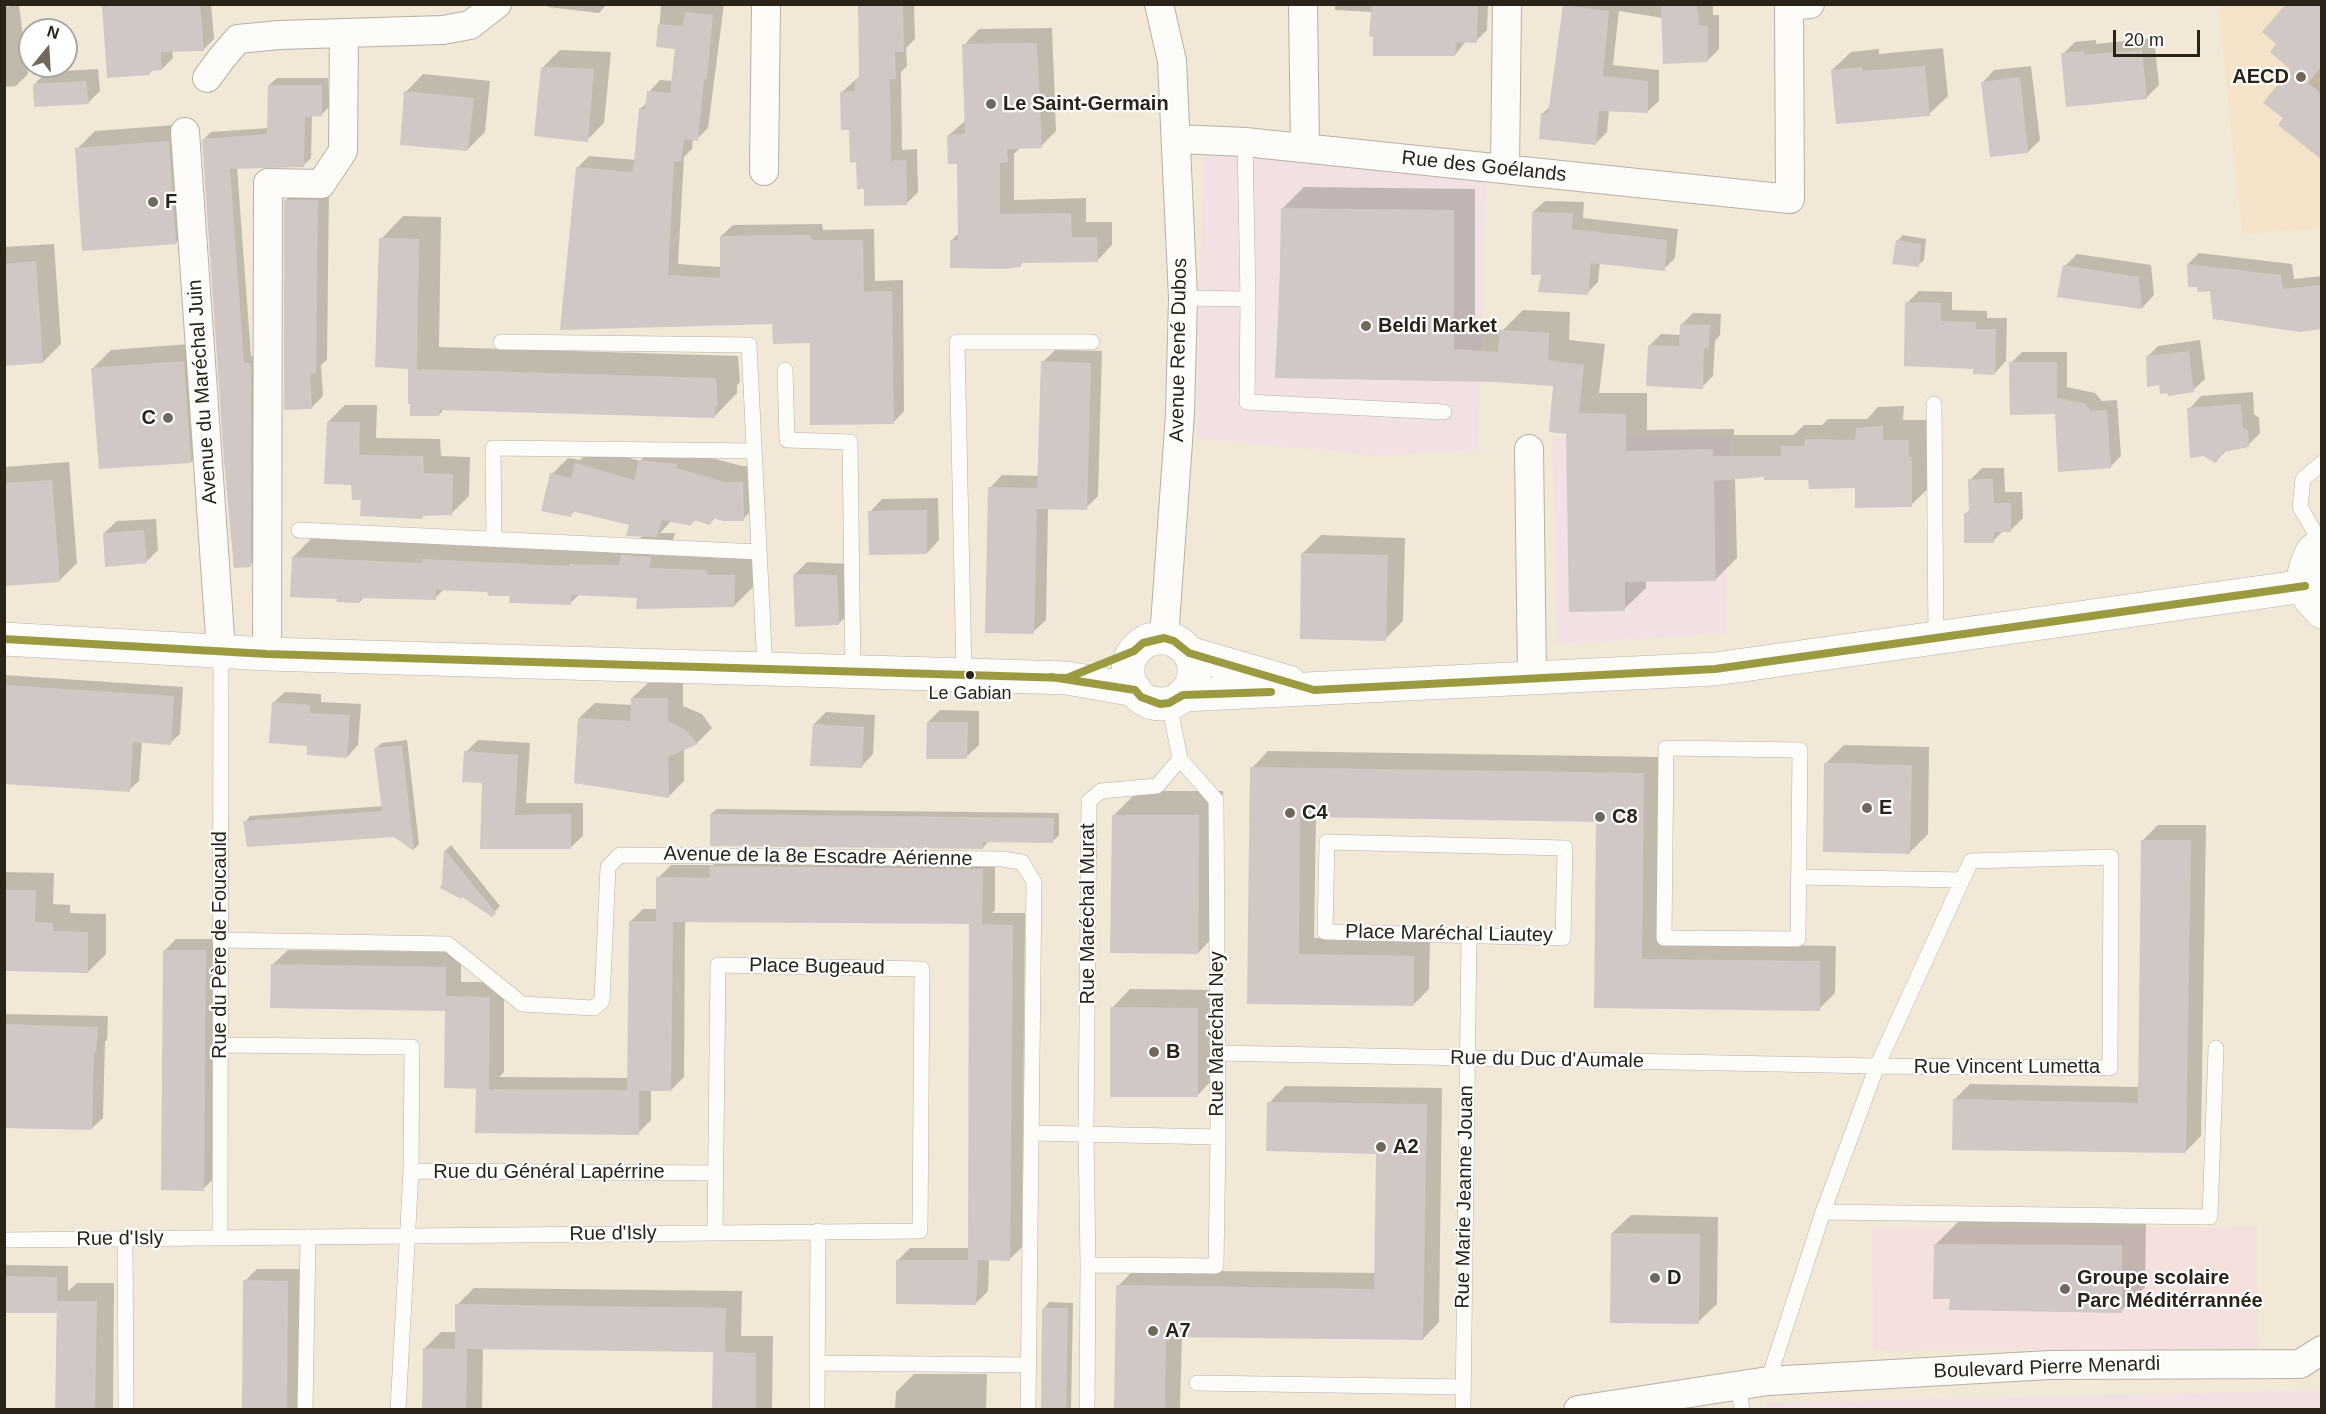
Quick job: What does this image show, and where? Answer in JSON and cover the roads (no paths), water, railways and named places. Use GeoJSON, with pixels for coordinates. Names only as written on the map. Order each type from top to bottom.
{"type":"FeatureCollection","features":[{"type":"Feature","properties":{"kind":"main road"},"geometry":{"type":"LineString","coordinates":[[1134,651],[1128,670],[1130,681],[1134,690],[1141,697],[1150,701],[1715,669],[1936,638],[2313,599],[2307,562],[2312,552],[2321,543]]}},
{"type":"Feature","properties":{"kind":"main road"},"geometry":{"type":"LineString","coordinates":[[4,639],[267,654],[765,670],[964,673],[1067,678],[1134,690]]}},
{"type":"Feature","properties":{"kind":"main road"},"geometry":{"type":"LineString","coordinates":[[1067,678],[1134,651],[1143,643],[1153,639],[1314,690]]}},
{"type":"Feature","properties":{"kind":"main road"},"geometry":{"type":"LineString","coordinates":[[1176,699],[1190,686],[1194,675],[1193,664],[1177,646]]}},
{"type":"Feature","properties":{"kind":"street"},"geometry":{"type":"LineString","coordinates":[[207,78],[238,39],[279,35],[443,30],[470,25],[497,4]]}},
{"type":"Feature","properties":{"kind":"street"},"geometry":{"type":"LineString","coordinates":[[765,171],[766,4]]}},
{"type":"Feature","properties":{"kind":"street","name":"Avenue René Dubos"},"geometry":{"type":"LineString","coordinates":[[1159,4],[1172,62],[1183,297],[1177,646]]}},
{"type":"Feature","properties":{"kind":"street","name":"Avenue René Dubos"},"geometry":{"type":"LineString","coordinates":[[1172,62],[1180,4]]}},
{"type":"Feature","properties":{"kind":"street"},"geometry":{"type":"LineString","coordinates":[[1303,4],[1305,148]]}},
{"type":"Feature","properties":{"kind":"street"},"geometry":{"type":"LineString","coordinates":[[1505,169],[1507,4]]}},
{"type":"Feature","properties":{"kind":"street","name":"Rue des Goélands"},"geometry":{"type":"LineString","coordinates":[[1177,139],[1245,142],[1790,199],[1789,6],[1810,4]]}},
{"type":"Feature","properties":{"kind":"street"},"geometry":{"type":"LineString","coordinates":[[267,654],[268,183],[321,184],[343,151],[344,34]]}},
{"type":"Feature","properties":{"kind":"street","name":"Avenue du Maréchal Juin"},"geometry":{"type":"LineString","coordinates":[[185,132],[221,651]]}},
{"type":"Feature","properties":{"kind":"street"},"geometry":{"type":"LineString","coordinates":[[1529,449],[1532,678]]}},
{"type":"Feature","properties":{"kind":"street","name":"Boulevard Pierre Menardi"},"geometry":{"type":"LineString","coordinates":[[1578,1410],[1740,1397],[1768,1381],[2050,1365],[2300,1364],[2322,1350]]}},
{"type":"Feature","properties":{"kind":"lane"},"geometry":{"type":"LineString","coordinates":[[1245,142],[1247,402],[1444,412]]}},
{"type":"Feature","properties":{"kind":"lane"},"geometry":{"type":"LineString","coordinates":[[1183,297],[1248,299]]}},
{"type":"Feature","properties":{"kind":"lane"},"geometry":{"type":"LineString","coordinates":[[501,342],[749,345],[765,670]]}},
{"type":"Feature","properties":{"kind":"lane"},"geometry":{"type":"LineString","coordinates":[[964,673],[957,342],[1092,342]]}},
{"type":"Feature","properties":{"kind":"lane"},"geometry":{"type":"LineString","coordinates":[[785,369],[788,441],[850,442],[853,672]]}},
{"type":"Feature","properties":{"kind":"lane"},"geometry":{"type":"LineString","coordinates":[[1934,404],[1936,638]]}},
{"type":"Feature","properties":{"kind":"lane"},"geometry":{"type":"LineString","coordinates":[[494,539],[493,448],[754,451]]}},
{"type":"Feature","properties":{"kind":"lane"},"geometry":{"type":"LineString","coordinates":[[2321,543],[2300,507],[2303,478],[2322,463]]}},
{"type":"Feature","properties":{"kind":"lane"},"geometry":{"type":"LineString","coordinates":[[299,530],[759,552]]}},
{"type":"Feature","properties":{"kind":"lane","name":"Rue du Père de Foucauld"},"geometry":{"type":"LineString","coordinates":[[220,1238],[221,651]]}},
{"type":"Feature","properties":{"kind":"lane"},"geometry":{"type":"LineString","coordinates":[[1176,699],[1180,759]]}},
{"type":"Feature","properties":{"kind":"lane"},"geometry":{"type":"LineString","coordinates":[[1666,748],[1800,750],[1798,877],[1798,939],[1664,938],[1666,748]]}},
{"type":"Feature","properties":{"kind":"lane","name":"Rue Maréchal Ney"},"geometry":{"type":"LineString","coordinates":[[1033,1133],[1218,1137],[1216,800],[1180,759]]}},
{"type":"Feature","properties":{"kind":"lane","name":"Rue Maréchal Murat"},"geometry":{"type":"LineString","coordinates":[[1087,1410],[1086,1134],[1089,801],[1101,791],[1157,786],[1180,759]]}},
{"type":"Feature","properties":{"kind":"lane","name":"Place Maréchal Liautey"},"geometry":{"type":"LineString","coordinates":[[1327,842],[1565,848],[1563,938],[1469,935],[1324,932],[1327,842]]}},
{"type":"Feature","properties":{"kind":"lane","name":"Avenue de la 8e Escadre Aérienne"},"geometry":{"type":"LineString","coordinates":[[220,940],[448,944],[522,1004],[594,1008],[602,1001],[608,867],[620,855],[1002,859],[1022,862],[1034,882],[1033,1133],[1028,1410]]}},
{"type":"Feature","properties":{"kind":"lane","name":"Rue Vincent Lumetta"},"geometry":{"type":"LineString","coordinates":[[1877,1066],[2110,1068],[2111,857],[1971,861],[1962,880]]}},
{"type":"Feature","properties":{"kind":"lane"},"geometry":{"type":"LineString","coordinates":[[1768,1381],[1823,1212],[1877,1066],[1962,880],[1798,877]]}},
{"type":"Feature","properties":{"kind":"lane","name":"Rue Marie Jeanne Jouan"},"geometry":{"type":"LineString","coordinates":[[1462,1410],[1469,935]]}},
{"type":"Feature","properties":{"kind":"lane","name":"Place Bugeaud"},"geometry":{"type":"LineString","coordinates":[[715,1233],[718,965],[922,969],[920,1231]]}},
{"type":"Feature","properties":{"kind":"lane","name":"Rue du Général Lapérrine"},"geometry":{"type":"LineString","coordinates":[[220,1045],[412,1047],[411,1171],[716,1173]]}},
{"type":"Feature","properties":{"kind":"lane"},"geometry":{"type":"LineString","coordinates":[[1823,1212],[2210,1217],[2216,1048]]}},
{"type":"Feature","properties":{"kind":"lane","name":"Rue du Duc d'Aumale"},"geometry":{"type":"LineString","coordinates":[[1218,1053],[1877,1066]]}},
{"type":"Feature","properties":{"kind":"lane"},"geometry":{"type":"LineString","coordinates":[[1088,1265],[1216,1266],[1218,1137]]}},
{"type":"Feature","properties":{"kind":"lane"},"geometry":{"type":"LineString","coordinates":[[398,1410],[411,1171]]}},
{"type":"Feature","properties":{"kind":"lane","name":"Rue d'Isly"},"geometry":{"type":"LineString","coordinates":[[4,1240],[920,1231]]}},
{"type":"Feature","properties":{"kind":"lane"},"geometry":{"type":"LineString","coordinates":[[817,1410],[818,1232]]}},
{"type":"Feature","properties":{"kind":"lane"},"geometry":{"type":"LineString","coordinates":[[306,1410],[308,1237]]}},
{"type":"Feature","properties":{"kind":"lane"},"geometry":{"type":"LineString","coordinates":[[125,1239],[126,1410]]}},
{"type":"Feature","properties":{"kind":"lane"},"geometry":{"type":"LineString","coordinates":[[817,1363],[1029,1365]]}},
{"type":"Feature","properties":{"kind":"lane"},"geometry":{"type":"LineString","coordinates":[[1197,1383],[1463,1387]]}},
{"type":"Feature","properties":{"kind":"place","name":"AECD"},"geometry":{"type":"Point","coordinates":[2301,77]}},
{"type":"Feature","properties":{"kind":"place","name":"Le Saint-Germain"},"geometry":{"type":"Point","coordinates":[991,104]}},
{"type":"Feature","properties":{"kind":"place","name":"F"},"geometry":{"type":"Point","coordinates":[153,202]}},
{"type":"Feature","properties":{"kind":"place","name":"Beldi Market"},"geometry":{"type":"Point","coordinates":[1366,326]}},
{"type":"Feature","properties":{"kind":"place","name":"C"},"geometry":{"type":"Point","coordinates":[168,418]}},
{"type":"Feature","properties":{"kind":"place","name":"Le Gabian"},"geometry":{"type":"Point","coordinates":[970,675]}},
{"type":"Feature","properties":{"kind":"place","name":"E"},"geometry":{"type":"Point","coordinates":[1867,808]}},
{"type":"Feature","properties":{"kind":"place","name":"C4"},"geometry":{"type":"Point","coordinates":[1290,813]}},
{"type":"Feature","properties":{"kind":"place","name":"C8"},"geometry":{"type":"Point","coordinates":[1600,817]}},
{"type":"Feature","properties":{"kind":"place","name":"B"},"geometry":{"type":"Point","coordinates":[1154,1052]}},
{"type":"Feature","properties":{"kind":"place","name":"A2"},"geometry":{"type":"Point","coordinates":[1381,1147]}},
{"type":"Feature","properties":{"kind":"place","name":"D"},"geometry":{"type":"Point","coordinates":[1655,1278]}},
{"type":"Feature","properties":{"kind":"place","name":"Groupe scolaire Parc Méditérrannée"},"geometry":{"type":"Point","coordinates":[2065,1289]}},
{"type":"Feature","properties":{"kind":"place","name":"A7"},"geometry":{"type":"Point","coordinates":[1153,1331]}}]}
